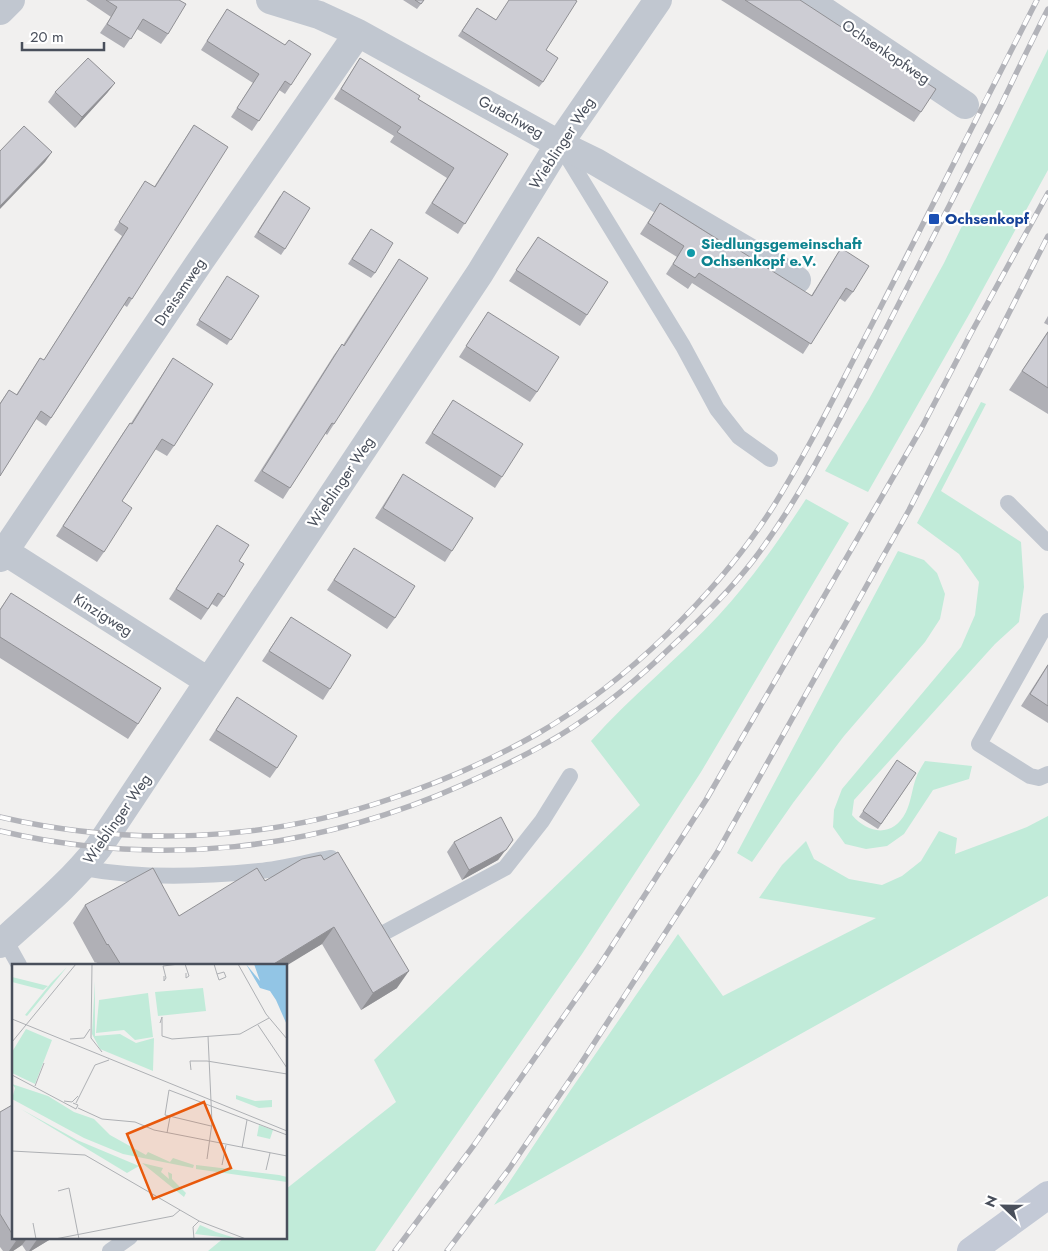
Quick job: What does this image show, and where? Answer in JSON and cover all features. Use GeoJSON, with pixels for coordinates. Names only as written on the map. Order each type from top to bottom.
{"type":"FeatureCollection","features":[{"type":"Feature","properties":{"kind":"street"},"geometry":{"type":"LineString","coordinates":[[0,11],[11,0]]}},
{"type":"Feature","properties":{"kind":"street","name":"Gutachweg"},"geometry":{"type":"LineString","coordinates":[[270,0],[319,15],[358,33],[559,144],[596,162],[797,280]]}},
{"type":"Feature","properties":{"kind":"street","name":"Wieblinger Weg"},"geometry":{"type":"LineString","coordinates":[[2,942],[83,868],[98,848],[480,273],[559,144],[658,0]]}},
{"type":"Feature","properties":{"kind":"street","name":"Ochsenkopfweg"},"geometry":{"type":"LineString","coordinates":[[808,0],[965,105]]}},
{"type":"Feature","properties":{"kind":"street","name":"Dreisamweg"},"geometry":{"type":"LineString","coordinates":[[2,554],[29,517],[201,260],[358,33]]}},
{"type":"Feature","properties":{"kind":"street","name":"Kinzigweg"},"geometry":{"type":"LineString","coordinates":[[2,554],[208,681]]}},
{"type":"Feature","properties":{"kind":"street"},"geometry":{"type":"LineString","coordinates":[[971,1251],[1048,1195]]}},
{"type":"Feature","properties":{"kind":"lane"},"geometry":{"type":"LineString","coordinates":[[559,144],[683,346],[717,409],[738,437],[770,459]]}},
{"type":"Feature","properties":{"kind":"lane"},"geometry":{"type":"LineString","coordinates":[[1008,503],[1048,543]]}},
{"type":"Feature","properties":{"kind":"lane"},"geometry":{"type":"LineString","coordinates":[[1048,621],[979,744],[1030,776],[1039,778],[1048,774]]}},
{"type":"Feature","properties":{"kind":"lane"},"geometry":{"type":"LineString","coordinates":[[364,913],[378,936],[505,868],[542,821],[570,776]]}},
{"type":"Feature","properties":{"kind":"lane"},"geometry":{"type":"LineString","coordinates":[[83,868],[130,875],[174,876],[260,871],[331,858],[345,881]]}},
{"type":"Feature","properties":{"kind":"lane"},"geometry":{"type":"LineString","coordinates":[[2,942],[18,964]]}},
{"type":"Feature","properties":{"kind":"lane"},"geometry":{"type":"LineString","coordinates":[[110,1251],[129,1238]]}},
{"type":"Feature","properties":{"kind":"green space"},"geometry":{"type":"Polygon","coordinates":[[[1048,49],[1048,170],[971,311],[868,492],[825,471],[869,399],[944,263],[1048,49]]]}},
{"type":"Feature","properties":{"kind":"green space"},"geometry":{"type":"Polygon","coordinates":[[[981,402],[986,404],[941,491],[1021,542],[1024,587],[1019,622],[995,644],[854,800],[852,815],[865,826],[873,829],[887,829],[894,826],[906,812],[916,778],[925,761],[972,766],[969,779],[933,790],[904,834],[887,846],[866,849],[845,844],[833,827],[834,810],[842,789],[961,647],[975,615],[979,582],[959,554],[917,523],[981,402]]]}},
{"type":"Feature","properties":{"kind":"green space"},"geometry":{"type":"Polygon","coordinates":[[[806,499],[849,523],[701,772],[582,954],[375,1251],[208,1251],[224,1238],[288,1238],[288,1187],[396,1102],[374,1060],[640,805],[591,741],[606,724],[719,615],[743,587],[806,499]]]}},
{"type":"Feature","properties":{"kind":"green space"},"geometry":{"type":"Polygon","coordinates":[[[898,551],[924,560],[937,573],[945,594],[940,619],[925,642],[844,736],[793,803],[752,862],[737,853],[898,551]]]}},
{"type":"Feature","properties":{"kind":"green space"},"geometry":{"type":"Polygon","coordinates":[[[1048,816],[1048,896],[494,1205],[678,934],[723,996],[876,918],[759,898],[782,865],[806,841],[814,859],[849,879],[882,885],[902,876],[921,861],[939,831],[957,838],[955,854],[1027,827],[1048,816]]]}},
{"type":"Feature","properties":{"kind":"building"},"geometry":{"type":"Polygon","coordinates":[[[106,0],[179,0],[186,4],[168,34],[143,19],[131,39],[107,24],[117,7],[106,0]]]}},
{"type":"Feature","properties":{"kind":"building"},"geometry":{"type":"Polygon","coordinates":[[[415,0],[424,0],[421,4],[415,0]]]}},
{"type":"Feature","properties":{"kind":"building"},"geometry":{"type":"Polygon","coordinates":[[[509,0],[577,1],[546,50],[558,58],[543,82],[462,31],[477,8],[496,20],[509,0]]]}},
{"type":"Feature","properties":{"kind":"building"},"geometry":{"type":"Polygon","coordinates":[[[745,0],[800,0],[936,89],[921,112],[745,0]]]}},
{"type":"Feature","properties":{"kind":"building"},"geometry":{"type":"Polygon","coordinates":[[[227,9],[285,45],[289,40],[311,54],[291,85],[285,81],[259,121],[237,108],[259,74],[207,41],[227,9]]]}},
{"type":"Feature","properties":{"kind":"building"},"geometry":{"type":"Polygon","coordinates":[[[88,58],[115,83],[82,117],[55,92],[88,58]]]}},
{"type":"Feature","properties":{"kind":"building"},"geometry":{"type":"Polygon","coordinates":[[[360,58],[420,96],[418,99],[508,154],[465,224],[432,203],[454,168],[397,132],[401,127],[341,89],[360,58]]]}},
{"type":"Feature","properties":{"kind":"building"},"geometry":{"type":"Polygon","coordinates":[[[194,125],[228,147],[132,299],[129,297],[51,418],[41,411],[0,476],[0,404],[9,390],[17,395],[40,358],[44,360],[128,228],[119,222],[145,181],[155,187],[194,125]]]}},
{"type":"Feature","properties":{"kind":"building"},"geometry":{"type":"Polygon","coordinates":[[[24,126],[52,152],[0,206],[0,151],[24,126]]]}},
{"type":"Feature","properties":{"kind":"building"},"geometry":{"type":"Polygon","coordinates":[[[284,191],[310,208],[285,249],[258,232],[284,191]]]}},
{"type":"Feature","properties":{"kind":"building"},"geometry":{"type":"Polygon","coordinates":[[[660,203],[812,296],[841,248],[869,266],[853,292],[846,288],[811,344],[699,273],[695,278],[673,264],[684,246],[648,223],[660,203]]]}},
{"type":"Feature","properties":{"kind":"building"},"geometry":{"type":"Polygon","coordinates":[[[371,229],[393,243],[375,273],[352,259],[371,229]]]}},
{"type":"Feature","properties":{"kind":"building"},"geometry":{"type":"Polygon","coordinates":[[[538,237],[608,282],[587,315],[516,270],[538,237]]]}},
{"type":"Feature","properties":{"kind":"building"},"geometry":{"type":"Polygon","coordinates":[[[399,259],[428,278],[334,424],[332,423],[290,488],[262,471],[342,344],[344,346],[399,259]]]}},
{"type":"Feature","properties":{"kind":"building"},"geometry":{"type":"Polygon","coordinates":[[[227,276],[259,296],[231,340],[199,320],[227,276]]]}},
{"type":"Feature","properties":{"kind":"building"},"geometry":{"type":"Polygon","coordinates":[[[488,312],[559,357],[537,392],[466,346],[488,312]]]}},
{"type":"Feature","properties":{"kind":"building"},"geometry":{"type":"Polygon","coordinates":[[[1048,332],[1048,388],[1022,371],[1048,332]]]}},
{"type":"Feature","properties":{"kind":"building"},"geometry":{"type":"Polygon","coordinates":[[[173,358],[213,384],[174,446],[162,439],[122,501],[132,508],[104,552],[63,526],[130,423],[132,424],[173,358]]]}},
{"type":"Feature","properties":{"kind":"building"},"geometry":{"type":"Polygon","coordinates":[[[453,400],[523,444],[502,477],[432,433],[453,400]]]}},
{"type":"Feature","properties":{"kind":"building"},"geometry":{"type":"Polygon","coordinates":[[[403,474],[473,518],[452,551],[383,508],[403,474]]]}},
{"type":"Feature","properties":{"kind":"building"},"geometry":{"type":"Polygon","coordinates":[[[217,525],[249,545],[239,561],[244,564],[224,597],[218,593],[208,609],[176,589],[217,525]]]}},
{"type":"Feature","properties":{"kind":"building"},"geometry":{"type":"Polygon","coordinates":[[[354,548],[415,586],[395,618],[334,580],[354,548]]]}},
{"type":"Feature","properties":{"kind":"building"},"geometry":{"type":"Polygon","coordinates":[[[11,593],[161,688],[138,724],[0,637],[0,610],[11,593]]]}},
{"type":"Feature","properties":{"kind":"building"},"geometry":{"type":"Polygon","coordinates":[[[291,617],[351,655],[330,689],[269,651],[291,617]]]}},
{"type":"Feature","properties":{"kind":"building"},"geometry":{"type":"Polygon","coordinates":[[[1048,665],[1048,706],[1030,694],[1048,665]]]}},
{"type":"Feature","properties":{"kind":"building"},"geometry":{"type":"Polygon","coordinates":[[[237,697],[297,736],[277,768],[216,730],[237,697]]]}},
{"type":"Feature","properties":{"kind":"building"},"geometry":{"type":"Polygon","coordinates":[[[897,760],[916,773],[881,824],[863,811],[897,760]]]}},
{"type":"Feature","properties":{"kind":"building"},"geometry":{"type":"Polygon","coordinates":[[[501,817],[513,840],[506,850],[469,870],[454,842],[501,817]]]}},
{"type":"Feature","properties":{"kind":"building"},"geometry":{"type":"Polygon","coordinates":[[[338,852],[409,971],[373,993],[334,927],[274,964],[120,964],[107,945],[85,905],[153,868],[179,916],[257,868],[265,881],[302,859],[321,855],[324,860],[338,852]]]}},
{"type":"Feature","properties":{"kind":"building"},"geometry":{"type":"Polygon","coordinates":[[[12,1105],[12,1234],[0,1214],[0,1112],[12,1105]]]}},
{"type":"Feature","properties":{"kind":"railway"},"geometry":{"type":"LineString","coordinates":[[0,817],[48,827],[97,833],[147,836],[245,832],[294,824],[343,813],[390,799],[465,770],[537,734],[604,689],[668,634],[698,603],[751,539],[773,507],[835,395],[1037,0]]}},
{"type":"Feature","properties":{"kind":"railway"},"geometry":{"type":"LineString","coordinates":[[0,831],[59,842],[118,849],[177,850],[235,847],[292,838],[350,825],[406,807],[462,785],[546,743],[573,727],[611,700],[659,659],[723,596],[752,562],[787,512],[818,460],[999,109],[1048,9]]}},
{"type":"Feature","properties":{"kind":"railway"},"geometry":{"type":"LineString","coordinates":[[395,1251],[474,1145],[601,963],[706,800],[921,429],[1048,193]]}},
{"type":"Feature","properties":{"kind":"railway"},"geometry":{"type":"LineString","coordinates":[[447,1251],[509,1169],[578,1068],[718,851],[909,510],[1048,236]]}},
{"type":"Feature","properties":{"kind":"place","name":"Ochsenkopf"},"geometry":{"type":"Point","coordinates":[934,219]}},
{"type":"Feature","properties":{"kind":"place","name":"Siedlungsgemeinschaft Ochsenkopf e.V."},"geometry":{"type":"Point","coordinates":[691,253]}}]}
